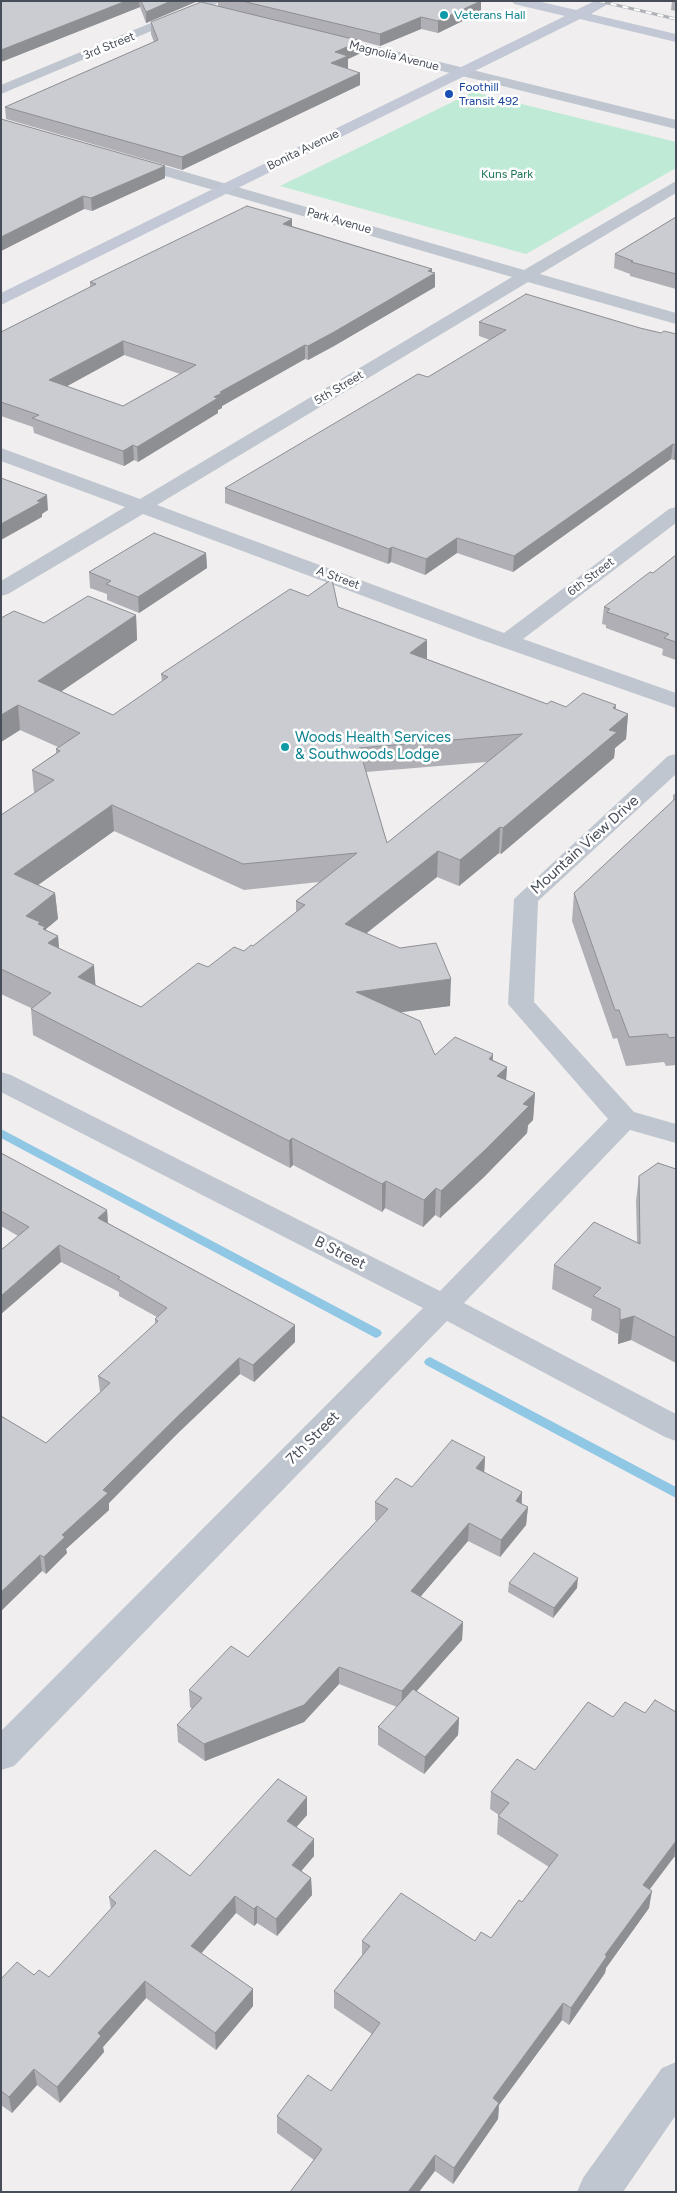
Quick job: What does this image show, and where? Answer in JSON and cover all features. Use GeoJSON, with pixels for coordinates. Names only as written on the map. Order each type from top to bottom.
{"type":"FeatureCollection","features":[{"type":"Feature","properties":{"kind":"main road"},"geometry":{"type":"LineString","coordinates":[[519,1],[676,38]]}},
{"type":"Feature","properties":{"kind":"main road","name":"Bonita Avenue"},"geometry":{"type":"LineString","coordinates":[[1,300],[606,1]]}},
{"type":"Feature","properties":{"kind":"street","name":"3rd Street"},"geometry":{"type":"LineString","coordinates":[[1,90],[216,1]]}},
{"type":"Feature","properties":{"kind":"street"},"geometry":{"type":"LineString","coordinates":[[200,8],[226,14]]}},
{"type":"Feature","properties":{"kind":"street","name":"Magnolia Avenue"},"geometry":{"type":"LineString","coordinates":[[308,34],[676,125]]}},
{"type":"Feature","properties":{"kind":"street","name":"Park Avenue"},"geometry":{"type":"LineString","coordinates":[[113,156],[676,319]]}},
{"type":"Feature","properties":{"kind":"street","name":"5th Street"},"geometry":{"type":"LineString","coordinates":[[1,590],[676,186]]}},
{"type":"Feature","properties":{"kind":"street","name":"A Street"},"geometry":{"type":"LineString","coordinates":[[1,454],[508,641],[676,700]]}},
{"type":"Feature","properties":{"kind":"street","name":"6th Street"},"geometry":{"type":"LineString","coordinates":[[508,641],[676,513]]}},
{"type":"Feature","properties":{"kind":"street","name":"Mountain View Drive"},"geometry":{"type":"LineString","coordinates":[[624,1119],[521,1004],[526,899],[676,761]]}},
{"type":"Feature","properties":{"kind":"street","name":"B Street"},"geometry":{"type":"LineString","coordinates":[[1,1081],[444,1306],[676,1429]]}},
{"type":"Feature","properties":{"kind":"street"},"geometry":{"type":"LineString","coordinates":[[624,1119],[676,1134]]}},
{"type":"Feature","properties":{"kind":"street","name":"7th Street"},"geometry":{"type":"LineString","coordinates":[[1,1754],[444,1306],[624,1119]]}},
{"type":"Feature","properties":{"kind":"street"},"geometry":{"type":"LineString","coordinates":[[598,2192],[676,2081]]}},
{"type":"Feature","properties":{"kind":"green space","name":"Kuns Park"},"geometry":{"type":"Polygon","coordinates":[[[473,92],[676,142],[676,168],[526,254],[280,186],[473,92]]]}},
{"type":"Feature","properties":{"kind":"building"},"geometry":{"type":"Polygon","coordinates":[[[1,1],[126,1],[1,50],[1,1]]]}},
{"type":"Feature","properties":{"kind":"building"},"geometry":{"type":"Polygon","coordinates":[[[141,1],[171,1],[146,12],[141,1]]]}},
{"type":"Feature","properties":{"kind":"building"},"geometry":{"type":"Polygon","coordinates":[[[242,1],[481,1],[438,21],[421,17],[380,34],[242,1]]]}},
{"type":"Feature","properties":{"kind":"building"},"geometry":{"type":"Polygon","coordinates":[[[201,2],[361,41],[335,52],[348,56],[331,63],[360,73],[182,157],[5,107],[158,40],[151,22],[201,2]]]}},
{"type":"Feature","properties":{"kind":"building"},"geometry":{"type":"Polygon","coordinates":[[[1,119],[165,166],[91,198],[83,196],[1,237],[1,119]]]}},
{"type":"Feature","properties":{"kind":"building"},"geometry":{"type":"Polygon","coordinates":[[[247,206],[292,219],[283,224],[432,269],[428,271],[435,273],[334,332],[308,346],[305,345],[220,392],[222,393],[214,397],[218,398],[137,447],[133,445],[123,451],[32,418],[39,415],[1,402],[1,332],[96,284],[90,282],[247,206]],[[123,341],[49,380],[123,406],[196,365],[123,341]]]}},
{"type":"Feature","properties":{"kind":"building"},"geometry":{"type":"Polygon","coordinates":[[[676,217],[676,274],[631,262],[633,261],[615,254],[676,217]]]}},
{"type":"Feature","properties":{"kind":"building"},"geometry":{"type":"Polygon","coordinates":[[[526,294],[640,328],[676,334],[676,445],[673,444],[514,556],[457,538],[426,559],[392,547],[389,549],[225,488],[418,374],[428,377],[506,330],[479,322],[526,294]]]}},
{"type":"Feature","properties":{"kind":"building"},"geometry":{"type":"Polygon","coordinates":[[[1,478],[47,495],[37,501],[41,502],[1,524],[1,478]]]}},
{"type":"Feature","properties":{"kind":"building"},"geometry":{"type":"Polygon","coordinates":[[[154,533],[206,553],[138,597],[106,584],[111,581],[89,572],[154,533]]]}},
{"type":"Feature","properties":{"kind":"building"},"geometry":{"type":"Polygon","coordinates":[[[676,555],[676,642],[664,638],[669,634],[607,612],[610,609],[604,607],[676,555]]]}},
{"type":"Feature","properties":{"kind":"building"},"geometry":{"type":"Polygon","coordinates":[[[332,579],[338,607],[427,640],[410,653],[547,704],[551,701],[566,707],[583,693],[616,705],[613,708],[628,714],[609,730],[617,732],[503,828],[500,827],[460,860],[438,851],[345,924],[400,948],[436,943],[451,979],[356,992],[420,1021],[435,1055],[455,1037],[493,1054],[489,1059],[507,1067],[497,1076],[535,1093],[523,1104],[529,1106],[485,1150],[441,1191],[436,1188],[424,1200],[386,1181],[382,1184],[292,1138],[289,1141],[31,1009],[51,993],[1,969],[1,815],[54,780],[32,770],[60,751],[56,749],[80,733],[18,705],[1,715],[1,618],[14,611],[44,623],[88,596],[136,615],[38,681],[113,715],[168,677],[161,674],[290,589],[308,596],[332,579]],[[522,734],[359,748],[387,843],[522,734]],[[112,805],[14,874],[55,893],[26,916],[40,922],[38,924],[45,927],[43,929],[58,936],[48,943],[94,965],[78,977],[141,1007],[198,963],[208,967],[234,947],[244,951],[251,945],[253,946],[305,905],[296,901],[357,853],[243,864],[112,805]]]}},
{"type":"Feature","properties":{"kind":"building"},"geometry":{"type":"Polygon","coordinates":[[[676,798],[676,1037],[669,1038],[667,1034],[629,1037],[619,1010],[615,1010],[574,893],[676,798]]]}},
{"type":"Feature","properties":{"kind":"building"},"geometry":{"type":"Polygon","coordinates":[[[1,1153],[107,1210],[98,1218],[295,1325],[253,1365],[239,1358],[103,1490],[108,1493],[62,1535],[65,1537],[44,1557],[40,1555],[1,1592],[1,1416],[46,1443],[110,1383],[98,1376],[158,1321],[155,1319],[167,1308],[118,1279],[120,1277],[59,1245],[1,1296],[1,1250],[29,1227],[1,1211],[1,1153]]]}},
{"type":"Feature","properties":{"kind":"building"},"geometry":{"type":"Polygon","coordinates":[[[658,1163],[676,1169],[676,1338],[634,1316],[620,1320],[620,1309],[593,1296],[601,1288],[554,1265],[594,1222],[640,1244],[639,1176],[658,1163]]]}},
{"type":"Feature","properties":{"kind":"building"},"geometry":{"type":"Polygon","coordinates":[[[452,1440],[485,1457],[476,1468],[522,1492],[516,1501],[528,1507],[501,1540],[469,1523],[411,1591],[463,1622],[402,1691],[339,1667],[304,1705],[204,1744],[177,1725],[202,1698],[189,1690],[231,1646],[248,1657],[388,1509],[375,1502],[396,1478],[412,1487],[452,1440]]]}},
{"type":"Feature","properties":{"kind":"building"},"geometry":{"type":"Polygon","coordinates":[[[534,1553],[578,1578],[554,1608],[509,1583],[534,1553]]]}},
{"type":"Feature","properties":{"kind":"building"},"geometry":{"type":"Polygon","coordinates":[[[413,1689],[459,1718],[425,1757],[378,1727],[413,1689]]]}},
{"type":"Feature","properties":{"kind":"building"},"geometry":{"type":"Polygon","coordinates":[[[655,1700],[676,1712],[676,1841],[643,1885],[652,1891],[605,1955],[607,1956],[571,2008],[563,2003],[493,2098],[499,2103],[454,2168],[435,2155],[408,2192],[290,2192],[322,2149],[277,2116],[308,2075],[331,2091],[380,2023],[334,1991],[370,1946],[362,1941],[401,1893],[475,1941],[481,1932],[491,1938],[519,1900],[522,1902],[558,1855],[498,1816],[509,1803],[491,1792],[517,1759],[535,1770],[588,1702],[613,1717],[625,1702],[645,1713],[655,1700]]]}},
{"type":"Feature","properties":{"kind":"building"},"geometry":{"type":"Polygon","coordinates":[[[278,1779],[307,1797],[287,1821],[314,1839],[292,1865],[311,1878],[276,1919],[257,1906],[254,1909],[235,1896],[191,1946],[253,1989],[215,2033],[145,1981],[98,2033],[101,2036],[57,2087],[34,2069],[9,2097],[1,2091],[1,1979],[17,1962],[34,1975],[39,1970],[49,1977],[116,1903],[109,1897],[155,1850],[190,1876],[278,1779]]]}},
{"type":"Feature","properties":{"kind":"waterway"},"geometry":{"type":"LineString","coordinates":[[1,1133],[376,1333]]}},
{"type":"Feature","properties":{"kind":"waterway"},"geometry":{"type":"LineString","coordinates":[[430,1362],[676,1493]]}},
{"type":"Feature","properties":{"kind":"railway"},"geometry":{"type":"LineString","coordinates":[[599,1],[676,19]]}},
{"type":"Feature","properties":{"kind":"place","name":"Veterans Hall"},"geometry":{"type":"Point","coordinates":[444,15]}},
{"type":"Feature","properties":{"kind":"place","name":"Foothill Transit 492"},"geometry":{"type":"Point","coordinates":[449,94]}},
{"type":"Feature","properties":{"kind":"place","name":"Woods Health Services & Southwoods Lodge"},"geometry":{"type":"Point","coordinates":[285,747]}}]}
